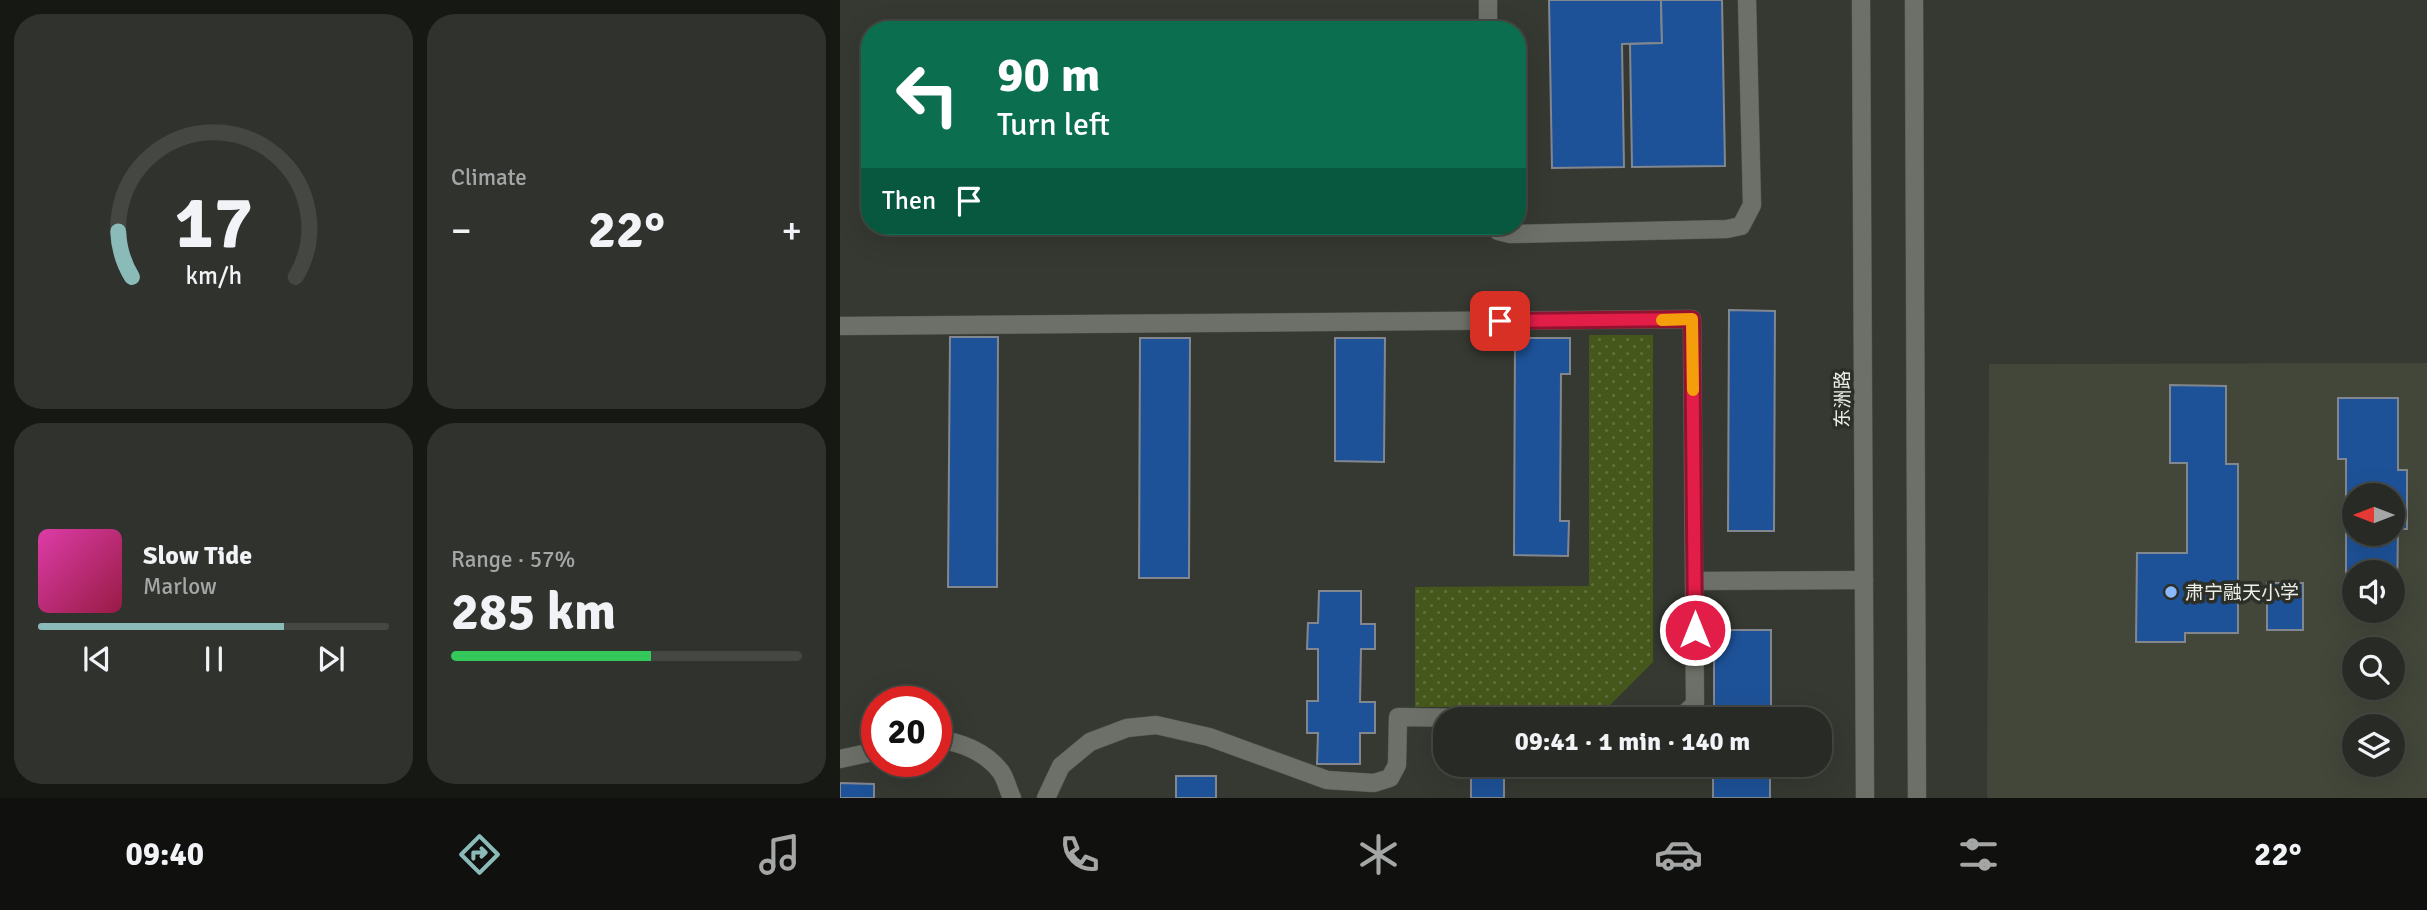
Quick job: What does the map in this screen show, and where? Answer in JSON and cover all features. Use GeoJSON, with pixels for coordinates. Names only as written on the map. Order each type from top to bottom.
{"type":"FeatureCollection","features":[{"type":"Feature","properties":{"kind":"street"},"geometry":{"type":"LineString","coordinates":[[1488,0],[1489,21]]}},
{"type":"Feature","properties":{"kind":"street"},"geometry":{"type":"LineString","coordinates":[[1526,234],[1727,229],[1741,226],[1752,205],[1747,0]]}},
{"type":"Feature","properties":{"kind":"street","name":"东洲路"},"geometry":{"type":"LineString","coordinates":[[1861,0],[1865,798]]}},
{"type":"Feature","properties":{"kind":"street"},"geometry":{"type":"LineString","coordinates":[[1914,0],[1917,798]]}},
{"type":"Feature","properties":{"kind":"street"},"geometry":{"type":"LineString","coordinates":[[840,326],[1692,319],[1695,704],[1692,707]]}},
{"type":"Feature","properties":{"kind":"street"},"geometry":{"type":"LineString","coordinates":[[1694,581],[1864,580]]}},
{"type":"Feature","properties":{"kind":"street"},"geometry":{"type":"LineString","coordinates":[[1046,798],[1061,766],[1090,742],[1127,728],[1156,725],[1209,737],[1327,780],[1374,783],[1390,778],[1397,765],[1398,718],[1433,718]]}},
{"type":"Feature","properties":{"kind":"street"},"geometry":{"type":"LineString","coordinates":[[952,742],[974,749],[1001,772],[1012,798]]}},
{"type":"Feature","properties":{"kind":"street"},"geometry":{"type":"LineString","coordinates":[[840,759],[861,754]]}},
{"type":"Feature","properties":{"kind":"shaded area","name":"肃宁融天小学"},"geometry":{"type":"Polygon","coordinates":[[[2427,363],[2427,798],[1987,798],[1989,364],[2427,363]]]}},
{"type":"Feature","properties":{"kind":"green space"},"geometry":{"type":"Polygon","coordinates":[[[1589,335],[1653,335],[1653,662],[1608,707],[1415,707],[1415,587],[1589,586],[1589,335]]]}},
{"type":"Feature","properties":{"kind":"building"},"geometry":{"type":"Polygon","coordinates":[[[1549,0],[1661,0],[1662,43],[1622,44],[1624,167],[1552,168],[1549,0]]]}},
{"type":"Feature","properties":{"kind":"building"},"geometry":{"type":"Polygon","coordinates":[[[1661,0],[1722,0],[1725,166],[1632,167],[1630,44],[1662,43],[1661,0]]]}},
{"type":"Feature","properties":{"kind":"building"},"geometry":{"type":"Polygon","coordinates":[[[1729,310],[1775,311],[1774,531],[1728,531],[1729,310]]]}},
{"type":"Feature","properties":{"kind":"building"},"geometry":{"type":"Polygon","coordinates":[[[950,337],[998,337],[997,587],[948,587],[950,337]]]}},
{"type":"Feature","properties":{"kind":"building"},"geometry":{"type":"Polygon","coordinates":[[[1140,338],[1190,338],[1189,578],[1139,578],[1140,338]]]}},
{"type":"Feature","properties":{"kind":"building"},"geometry":{"type":"Polygon","coordinates":[[[1335,338],[1385,338],[1384,462],[1335,461],[1335,338]]]}},
{"type":"Feature","properties":{"kind":"building"},"geometry":{"type":"Polygon","coordinates":[[[1515,338],[1570,338],[1570,374],[1561,374],[1560,521],[1569,521],[1568,556],[1514,555],[1515,338]]]}},
{"type":"Feature","properties":{"kind":"building"},"geometry":{"type":"Polygon","coordinates":[[[2170,385],[2226,386],[2226,464],[2238,464],[2238,633],[2185,633],[2185,642],[2136,642],[2137,553],[2187,553],[2187,463],[2170,463],[2170,385]]]}},
{"type":"Feature","properties":{"kind":"building"},"geometry":{"type":"Polygon","coordinates":[[[2338,398],[2398,398],[2398,470],[2407,470],[2407,529],[2405,483],[2346,483],[2346,459],[2338,459],[2338,398]]]}},
{"type":"Feature","properties":{"kind":"building"},"geometry":{"type":"Polygon","coordinates":[[[2346,546],[2398,546],[2398,560],[2346,560],[2346,546]]]}},
{"type":"Feature","properties":{"kind":"building"},"geometry":{"type":"Polygon","coordinates":[[[2267,583],[2303,583],[2303,630],[2267,630],[2267,583]]]}},
{"type":"Feature","properties":{"kind":"building"},"geometry":{"type":"Polygon","coordinates":[[[1319,591],[1361,591],[1361,624],[1375,624],[1375,649],[1361,649],[1360,702],[1375,702],[1375,733],[1360,733],[1360,764],[1317,764],[1318,733],[1307,733],[1307,701],[1318,701],[1318,649],[1307,649],[1308,623],[1318,623],[1319,591]]]}},
{"type":"Feature","properties":{"kind":"building"},"geometry":{"type":"Polygon","coordinates":[[[1714,630],[1771,630],[1771,707],[1714,707],[1714,630]]]}},
{"type":"Feature","properties":{"kind":"building"},"geometry":{"type":"Polygon","coordinates":[[[1176,776],[1216,776],[1216,798],[1176,798],[1176,776]]]}},
{"type":"Feature","properties":{"kind":"building"},"geometry":{"type":"Polygon","coordinates":[[[1471,777],[1504,777],[1504,798],[1471,798],[1471,777]]]}},
{"type":"Feature","properties":{"kind":"building"},"geometry":{"type":"Polygon","coordinates":[[[1713,777],[1770,777],[1770,798],[1713,798],[1713,777]]]}},
{"type":"Feature","properties":{"kind":"building"},"geometry":{"type":"Polygon","coordinates":[[[840,783],[874,784],[874,798],[840,798],[840,783]]]}},
{"type":"Feature","properties":{"kind":"slow traffic"},"geometry":{"type":"LineString","coordinates":[[1662,320],[1692,319],[1693,390]]}},
{"type":"Feature","properties":{"kind":"place","name":"肃宁融天小学"},"geometry":{"type":"Point","coordinates":[2171,592]}},
{"type":"Feature","properties":{"kind":"route"},"geometry":{"type":"LineString","coordinates":[[1500,321],[1692,319],[1695,630]]}}]}
